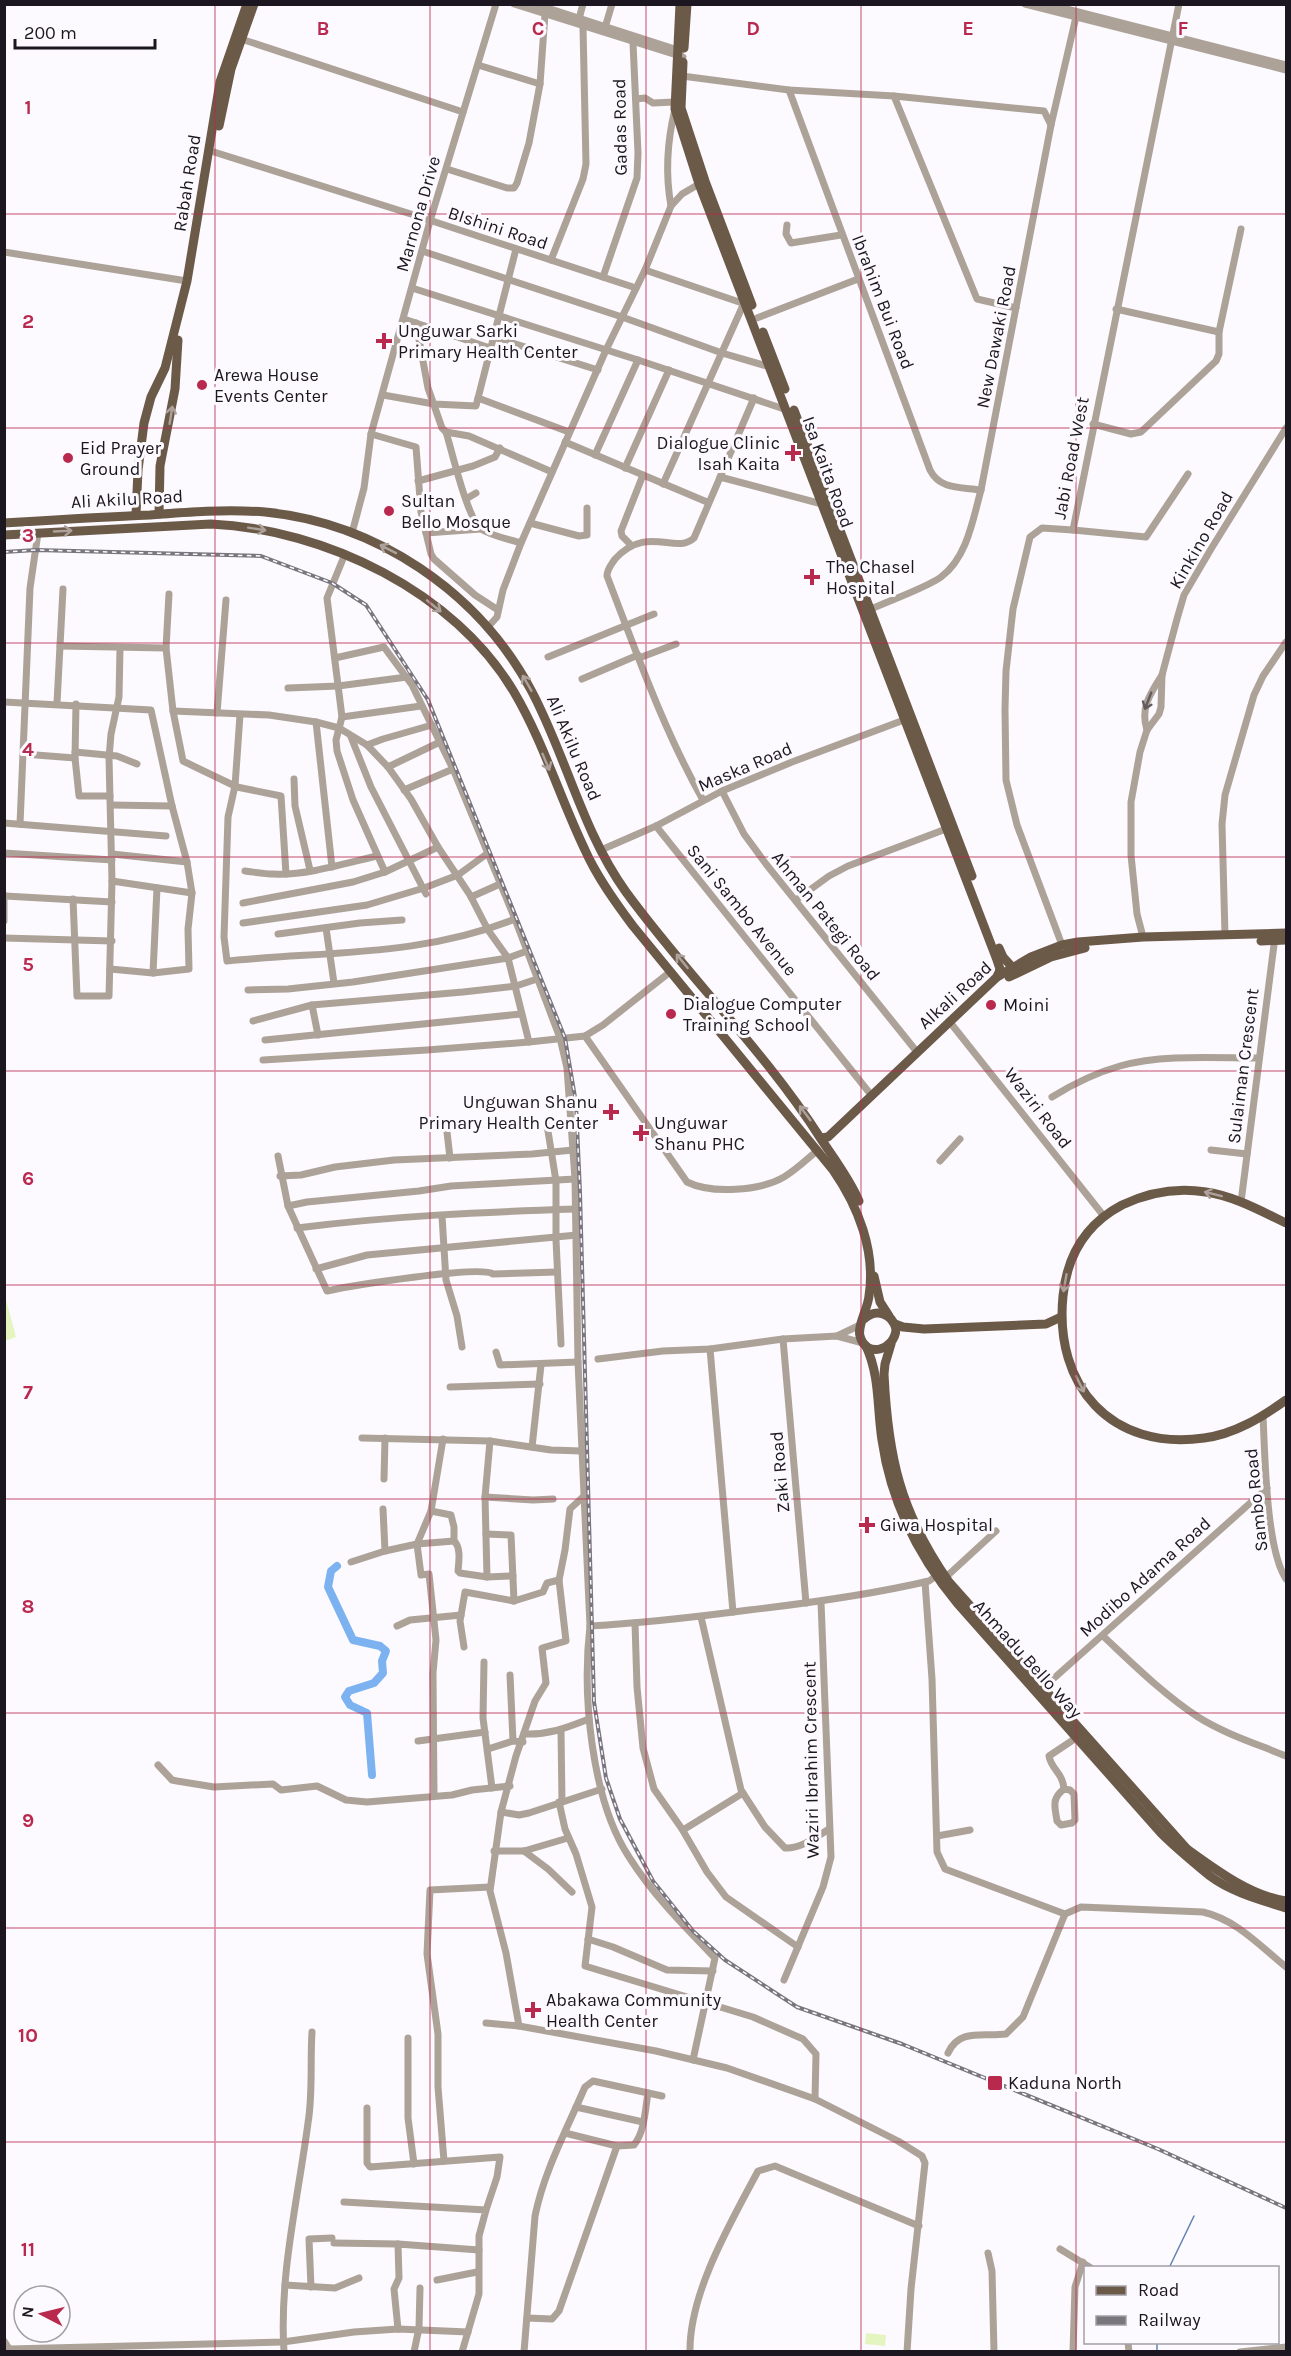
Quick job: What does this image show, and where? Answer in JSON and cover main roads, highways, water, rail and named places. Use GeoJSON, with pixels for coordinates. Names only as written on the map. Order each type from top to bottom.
{"type":"FeatureCollection","features":[{"type":"Feature","properties":{"kind":"main road","name":"Rabah Road"},"geometry":{"type":"LineString","coordinates":[[136,515],[142,434],[151,397],[165,368],[187,281],[220,82],[247,4]]}},
{"type":"Feature","properties":{"kind":"main road","name":"Rabah Road"},"geometry":{"type":"LineString","coordinates":[[159,514],[160,466],[175,389],[176,348],[192,282],[227,83],[254,4]]}},
{"type":"Feature","properties":{"kind":"main road","name":"Isa Kaita Road"},"geometry":{"type":"LineString","coordinates":[[680,4],[681,108],[716,222],[770,367],[782,390],[787,410],[822,504],[869,610],[971,883],[1000,969],[997,977]]}},
{"type":"Feature","properties":{"kind":"main road","name":"Isa Kaita Road"},"geometry":{"type":"LineString","coordinates":[[687,4],[674,106],[699,184],[757,318],[946,829],[1003,957],[1013,968]]}},
{"type":"Feature","properties":{"kind":"main road","name":"Ali Akilu Road"},"geometry":{"type":"LineString","coordinates":[[4,523],[226,511],[268,513],[309,520],[352,533],[396,553],[427,572],[457,597],[488,627],[518,667],[534,696],[601,850],[625,890],[808,1116],[842,1169],[860,1204],[870,1239],[877,1293],[893,1321]]}},
{"type":"Feature","properties":{"kind":"main road","name":"Ali Akilu Road"},"geometry":{"type":"LineString","coordinates":[[4,535],[177,525],[233,525],[282,533],[345,554],[397,581],[426,600],[470,635],[514,691],[596,873],[633,926],[818,1150],[854,1203],[865,1236],[870,1292],[862,1322]]}},
{"type":"Feature","properties":{"kind":"main road","name":"Alkali Road"},"geometry":{"type":"LineString","coordinates":[[821,1138],[828,1137],[917,1052],[1001,982],[1065,952],[1079,948],[1145,943],[1275,937],[1287,933]]}},
{"type":"Feature","properties":{"kind":"main road","name":"Alkali Road"},"geometry":{"type":"LineString","coordinates":[[829,1150],[832,1142],[997,977],[1031,957],[1062,945],[1143,937],[1225,935],[1275,937],[1287,940]]}},
{"type":"Feature","properties":{"kind":"main road"},"geometry":{"type":"LineString","coordinates":[[1287,1223],[1241,1202],[1207,1192],[1157,1191],[1131,1201],[1103,1215],[1078,1245],[1068,1268],[1061,1317],[1061,1329],[1068,1362],[1085,1394],[1105,1415],[1135,1433],[1186,1439],[1206,1438],[1237,1429],[1287,1400]]}},
{"type":"Feature","properties":{"kind":"main road"},"geometry":{"type":"LineString","coordinates":[[924,1329],[893,1321],[880,1313],[868,1315],[862,1322],[859,1334],[864,1344],[870,1349],[882,1350],[902,1336],[924,1329],[1046,1324],[1061,1329]]}},
{"type":"Feature","properties":{"kind":"main road"},"geometry":{"type":"LineString","coordinates":[[1046,1324],[1061,1317]]}},
{"type":"Feature","properties":{"kind":"main road"},"geometry":{"type":"LineString","coordinates":[[893,1321],[893,1342]]}},
{"type":"Feature","properties":{"kind":"main road","name":"Ahmadu Bello Way"},"geometry":{"type":"LineString","coordinates":[[893,1342],[884,1374],[891,1451],[904,1500],[941,1577],[1188,1850],[1232,1880],[1253,1890],[1287,1901]]}},
{"type":"Feature","properties":{"kind":"main road","name":"Ahmadu Bello Way"},"geometry":{"type":"LineString","coordinates":[[864,1344],[874,1366],[881,1437],[891,1483],[908,1528],[958,1604],[1161,1833],[1208,1875],[1235,1890],[1287,1908]]}},
{"type":"Feature","properties":{"kind":"waterway"},"geometry":{"type":"LineString","coordinates":[[337,1566],[331,1571],[328,1587],[353,1640],[380,1646],[386,1651],[382,1661],[383,1673],[374,1683],[349,1691],[345,1697],[350,1705],[367,1713],[372,1775]]}},
{"type":"Feature","properties":{"kind":"waterway"},"geometry":{"type":"LineString","coordinates":[[1170,2266],[1194,2216]]}},
{"type":"Feature","properties":{"kind":"waterway"},"geometry":{"type":"LineString","coordinates":[[1157,2344],[1157,2352]]}},
{"type":"Feature","properties":{"kind":"railway"},"geometry":{"type":"LineString","coordinates":[[4,552],[36,550],[261,556],[332,583],[366,605],[428,700],[565,1038],[576,1103],[580,1192],[594,1702],[606,1778],[620,1819],[653,1881],[693,1931],[725,1960],[797,2007],[902,2044],[1158,2149],[1286,2208]]}},
{"type":"Feature","properties":{"kind":"place","name":"Unguwar Sarki Primary Health Center"},"geometry":{"type":"Point","coordinates":[384,341]}},
{"type":"Feature","properties":{"kind":"place","name":"Arewa House Events Center"},"geometry":{"type":"Point","coordinates":[202,385]}},
{"type":"Feature","properties":{"kind":"place","name":"Dialogue Clinic Isah Kaita"},"geometry":{"type":"Point","coordinates":[793,453]}},
{"type":"Feature","properties":{"kind":"place","name":"Eid Prayer Ground"},"geometry":{"type":"Point","coordinates":[68,458]}},
{"type":"Feature","properties":{"kind":"place","name":"Sultan Bello Mosque"},"geometry":{"type":"Point","coordinates":[389,511]}},
{"type":"Feature","properties":{"kind":"place","name":"The Chasel Hospital"},"geometry":{"type":"Point","coordinates":[812,577]}},
{"type":"Feature","properties":{"kind":"place","name":"Moini"},"geometry":{"type":"Point","coordinates":[991,1005]}},
{"type":"Feature","properties":{"kind":"place","name":"Dialogue Computer Training School"},"geometry":{"type":"Point","coordinates":[671,1014]}},
{"type":"Feature","properties":{"kind":"place","name":"Unguwan Shanu Primary Health Center"},"geometry":{"type":"Point","coordinates":[611,1112]}},
{"type":"Feature","properties":{"kind":"place","name":"Unguwar Shanu PHC"},"geometry":{"type":"Point","coordinates":[641,1133]}},
{"type":"Feature","properties":{"kind":"place","name":"Giwa Hospital"},"geometry":{"type":"Point","coordinates":[867,1525]}},
{"type":"Feature","properties":{"kind":"place","name":"Abakawa Community Health Center"},"geometry":{"type":"Point","coordinates":[533,2010]}},
{"type":"Feature","properties":{"kind":"place","name":"Kaduna North"},"geometry":{"type":"Point","coordinates":[995,2083]}}]}
